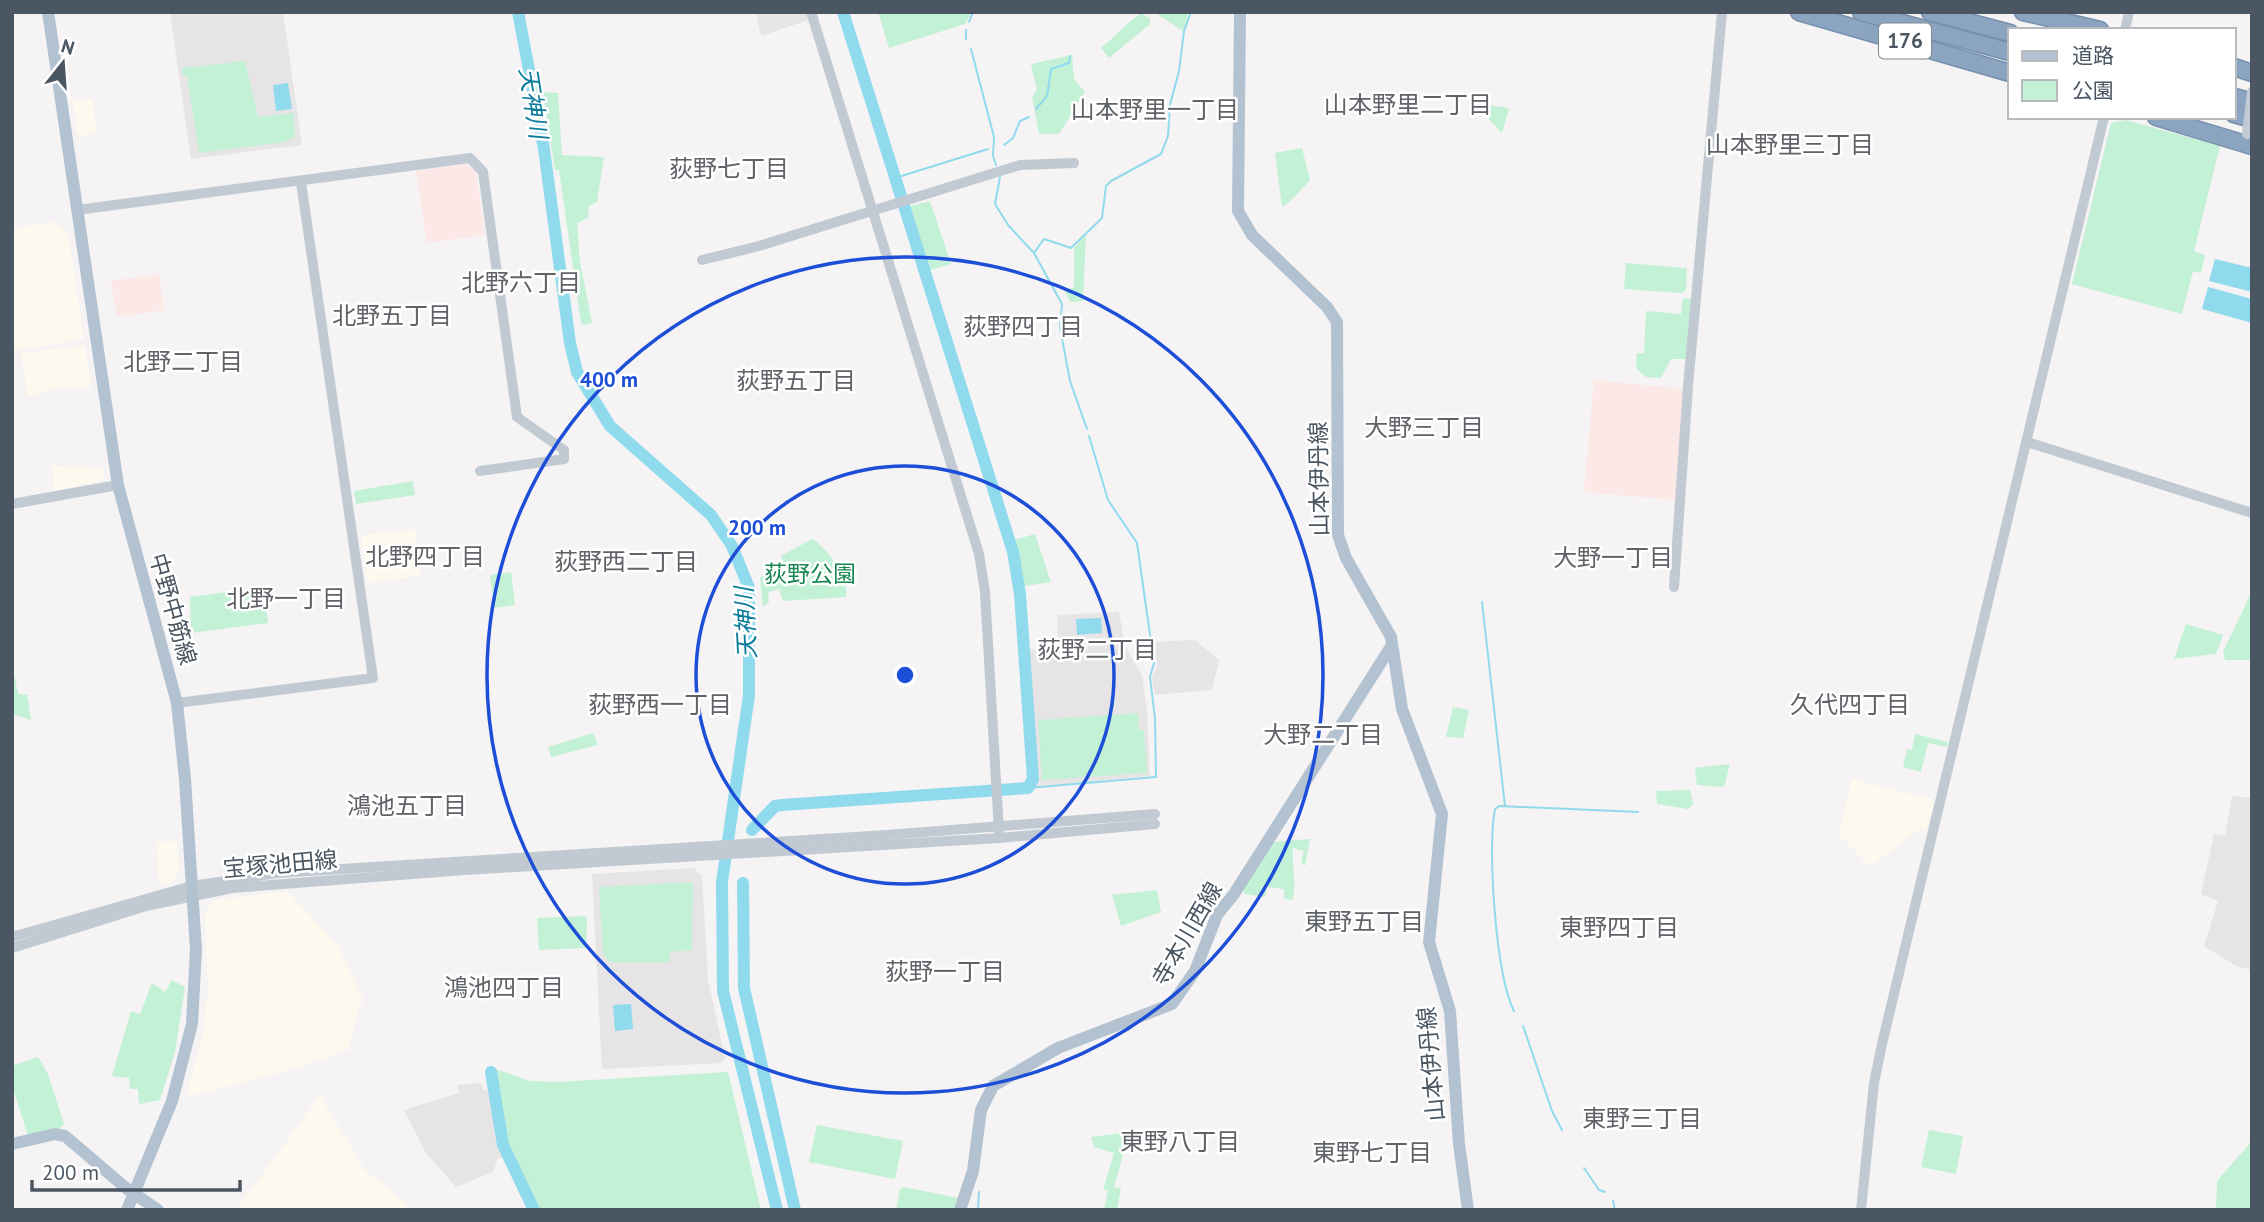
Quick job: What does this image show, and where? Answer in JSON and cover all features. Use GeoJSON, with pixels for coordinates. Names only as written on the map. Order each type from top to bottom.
{"type":"FeatureCollection","features":[{"type":"Feature","properties":{"kind":"highway","name":"176"},"geometry":{"type":"LineString","coordinates":[[1799,12],[2008,72]]}},
{"type":"Feature","properties":{"kind":"highway"},"geometry":{"type":"LineString","coordinates":[[1861,12],[2008,51]]}},
{"type":"Feature","properties":{"kind":"highway"},"geometry":{"type":"LineString","coordinates":[[1930,12],[2008,32]]}},
{"type":"Feature","properties":{"kind":"highway"},"geometry":{"type":"LineString","coordinates":[[2023,12],[2091,28]]}},
{"type":"Feature","properties":{"kind":"highway"},"geometry":{"type":"LineString","coordinates":[[2236,117],[2250,139]]}},
{"type":"Feature","properties":{"kind":"highway"},"geometry":{"type":"LineString","coordinates":[[2165,119],[2250,139]]}},
{"type":"Feature","properties":{"kind":"main road","name":"中野中筋線"},"geometry":{"type":"LineString","coordinates":[[48,12],[118,485],[177,703],[183,745],[197,966],[192,1024],[172,1101],[127,1210]]}},
{"type":"Feature","properties":{"kind":"main road","name":"山本伊丹線"},"geometry":{"type":"LineString","coordinates":[[1240,12],[1238,211],[1252,235],[1327,307],[1337,322],[1338,535],[1346,558],[1387,630],[1392,645],[1402,709],[1442,814],[1429,942],[1450,1011],[1459,1144],[1468,1210]]}},
{"type":"Feature","properties":{"kind":"main road","name":"寺本川西線"},"geometry":{"type":"LineString","coordinates":[[960,1210],[973,1171],[981,1110],[990,1090],[1003,1077],[1058,1048],[1172,1004],[1195,971],[1217,915],[1234,894],[1392,645]]}},
{"type":"Feature","properties":{"kind":"main road"},"geometry":{"type":"LineString","coordinates":[[12,1144],[55,1134],[65,1136],[126,1188],[158,1210]]}},
{"type":"Feature","properties":{"kind":"street"},"geometry":{"type":"LineString","coordinates":[[811,12],[979,554],[985,592],[999,833]]}},
{"type":"Feature","properties":{"kind":"street"},"geometry":{"type":"LineString","coordinates":[[1674,587],[1688,386],[1722,12]]}},
{"type":"Feature","properties":{"kind":"street"},"geometry":{"type":"LineString","coordinates":[[2250,139],[2252,92]]}},
{"type":"Feature","properties":{"kind":"street"},"geometry":{"type":"LineString","coordinates":[[1861,1210],[1874,1083],[1881,1044],[2104,119]]}},
{"type":"Feature","properties":{"kind":"street"},"geometry":{"type":"LineString","coordinates":[[77,210],[470,158],[481,168],[517,418],[564,450],[564,459],[480,471]]}},
{"type":"Feature","properties":{"kind":"street"},"geometry":{"type":"LineString","coordinates":[[702,260],[759,246],[1020,165],[1074,163]]}},
{"type":"Feature","properties":{"kind":"street"},"geometry":{"type":"LineString","coordinates":[[177,703],[373,677],[301,182]]}},
{"type":"Feature","properties":{"kind":"street"},"geometry":{"type":"LineString","coordinates":[[2027,442],[2252,513]]}},
{"type":"Feature","properties":{"kind":"street"},"geometry":{"type":"LineString","coordinates":[[12,504],[118,485]]}},
{"type":"Feature","properties":{"kind":"street"},"geometry":{"type":"LineString","coordinates":[[12,937],[192,891],[277,873],[558,861],[999,833],[1155,819]]}},
{"type":"Feature","properties":{"kind":"street","name":"宝塚池田線"},"geometry":{"type":"LineString","coordinates":[[12,948],[192,891]]}},
{"type":"Feature","properties":{"kind":"shaded area"},"geometry":{"type":"Polygon","coordinates":[[[170,12],[283,12],[302,145],[191,159],[170,12]]]}},
{"type":"Feature","properties":{"kind":"shaded area"},"geometry":{"type":"Polygon","coordinates":[[[756,12],[806,12],[808,20],[761,36],[756,12]]]}},
{"type":"Feature","properties":{"kind":"shaded area"},"geometry":{"type":"Polygon","coordinates":[[[92,99],[97,133],[78,136],[73,102],[92,99]]]}},
{"type":"Feature","properties":{"kind":"shaded area"},"geometry":{"type":"Polygon","coordinates":[[[465,164],[476,171],[485,235],[427,243],[416,171],[465,164]]]}},
{"type":"Feature","properties":{"kind":"shaded area"},"geometry":{"type":"Polygon","coordinates":[[[54,222],[68,232],[84,339],[12,351],[12,228],[54,222]]]}},
{"type":"Feature","properties":{"kind":"shaded area"},"geometry":{"type":"Polygon","coordinates":[[[159,274],[164,310],[117,317],[111,281],[159,274]]]}},
{"type":"Feature","properties":{"kind":"shaded area"},"geometry":{"type":"Polygon","coordinates":[[[85,345],[91,387],[73,389],[65,386],[28,396],[21,354],[85,345]]]}},
{"type":"Feature","properties":{"kind":"shaded area"},"geometry":{"type":"Polygon","coordinates":[[[1594,380],[1684,389],[1675,500],[1584,492],[1594,380]]]}},
{"type":"Feature","properties":{"kind":"shaded area"},"geometry":{"type":"Polygon","coordinates":[[[53,466],[93,467],[104,470],[104,480],[54,491],[53,466]]]}},
{"type":"Feature","properties":{"kind":"shaded area"},"geometry":{"type":"Polygon","coordinates":[[[415,529],[420,576],[367,583],[361,539],[365,535],[415,529]]]}},
{"type":"Feature","properties":{"kind":"shaded area"},"geometry":{"type":"Polygon","coordinates":[[[1119,612],[1125,646],[1142,675],[1147,710],[1150,776],[1036,787],[1027,650],[1058,647],[1057,615],[1119,612]]]}},
{"type":"Feature","properties":{"kind":"shaded area"},"geometry":{"type":"Polygon","coordinates":[[[1195,640],[1219,660],[1212,690],[1155,695],[1152,677],[1157,667],[1153,642],[1195,640]]]}},
{"type":"Feature","properties":{"kind":"shaded area"},"geometry":{"type":"Polygon","coordinates":[[[1852,779],[1931,799],[1934,803],[1926,832],[1919,829],[1870,867],[1839,835],[1852,779]]]}},
{"type":"Feature","properties":{"kind":"shaded area"},"geometry":{"type":"Polygon","coordinates":[[[2232,796],[2252,798],[2252,970],[2236,966],[2204,946],[2218,901],[2201,894],[2214,834],[2225,835],[2232,796]]]}},
{"type":"Feature","properties":{"kind":"shaded area"},"geometry":{"type":"Polygon","coordinates":[[[177,841],[179,872],[170,884],[159,886],[157,842],[177,841]]]}},
{"type":"Feature","properties":{"kind":"shaded area"},"geometry":{"type":"Polygon","coordinates":[[[693,868],[702,875],[708,980],[725,1058],[721,1063],[602,1069],[592,874],[693,868]]]}},
{"type":"Feature","properties":{"kind":"shaded area"},"geometry":{"type":"Polygon","coordinates":[[[287,891],[336,943],[364,1001],[359,1006],[348,1050],[293,1069],[186,1097],[202,1039],[208,989],[205,912],[215,900],[287,891]]]}},
{"type":"Feature","properties":{"kind":"shaded area"},"geometry":{"type":"Polygon","coordinates":[[[481,1083],[483,1090],[489,1090],[497,1145],[503,1159],[498,1158],[493,1172],[456,1187],[426,1153],[404,1110],[459,1093],[457,1085],[481,1083]]]}},
{"type":"Feature","properties":{"kind":"shaded area"},"geometry":{"type":"Polygon","coordinates":[[[320,1096],[364,1169],[407,1204],[408,1210],[236,1210],[320,1096]]]}},
{"type":"Feature","properties":{"kind":"green space"},"geometry":{"type":"Polygon","coordinates":[[[878,12],[972,12],[965,24],[889,48],[878,12]]]}},
{"type":"Feature","properties":{"kind":"green space"},"geometry":{"type":"Polygon","coordinates":[[[1154,12],[1189,12],[1183,31],[1154,12]]]}},
{"type":"Feature","properties":{"kind":"green space"},"geometry":{"type":"Polygon","coordinates":[[[1141,13],[1150,18],[1150,24],[1109,58],[1101,48],[1141,13]]]}},
{"type":"Feature","properties":{"kind":"green space"},"geometry":{"type":"Polygon","coordinates":[[[1072,55],[1074,79],[1085,92],[1059,134],[1039,134],[1032,97],[1037,90],[1031,64],[1072,55]]]}},
{"type":"Feature","properties":{"kind":"green space"},"geometry":{"type":"Polygon","coordinates":[[[245,61],[258,117],[294,113],[295,136],[285,142],[199,153],[187,76],[183,76],[182,68],[245,61]]]}},
{"type":"Feature","properties":{"kind":"green space"},"geometry":{"type":"Polygon","coordinates":[[[543,92],[558,93],[562,155],[604,157],[597,202],[589,206],[588,218],[577,223],[580,262],[592,323],[585,325],[581,323],[559,170],[555,170],[543,92]]]}},
{"type":"Feature","properties":{"kind":"green space"},"geometry":{"type":"Polygon","coordinates":[[[1486,105],[1509,108],[1502,133],[1488,118],[1486,105]]]}},
{"type":"Feature","properties":{"kind":"green space"},"geometry":{"type":"Polygon","coordinates":[[[2126,120],[2220,146],[2194,251],[2205,255],[2201,273],[2193,271],[2182,314],[2072,284],[2111,123],[2126,120]]]}},
{"type":"Feature","properties":{"kind":"green space"},"geometry":{"type":"Polygon","coordinates":[[[1302,148],[1310,180],[1282,207],[1275,153],[1302,148]]]}},
{"type":"Feature","properties":{"kind":"green space"},"geometry":{"type":"Polygon","coordinates":[[[930,201],[951,264],[930,270],[910,206],[930,201]]]}},
{"type":"Feature","properties":{"kind":"green space"},"geometry":{"type":"Polygon","coordinates":[[[1086,235],[1083,301],[1070,302],[1065,291],[1074,287],[1074,248],[1086,235]]]}},
{"type":"Feature","properties":{"kind":"green space"},"geometry":{"type":"Polygon","coordinates":[[[1626,263],[1687,268],[1686,290],[1681,293],[1624,289],[1626,263]]]}},
{"type":"Feature","properties":{"kind":"green space"},"geometry":{"type":"Polygon","coordinates":[[[1683,298],[1693,299],[1687,359],[1671,359],[1661,378],[1646,377],[1636,368],[1637,353],[1644,353],[1646,311],[1681,314],[1683,298]]]}},
{"type":"Feature","properties":{"kind":"green space"},"geometry":{"type":"Polygon","coordinates":[[[413,481],[415,495],[356,504],[354,491],[413,481]]]}},
{"type":"Feature","properties":{"kind":"green space"},"geometry":{"type":"Polygon","coordinates":[[[1035,534],[1051,582],[1025,586],[1014,540],[1035,534]]]}},
{"type":"Feature","properties":{"kind":"green space","name":"荻野公園"},"geometry":{"type":"Polygon","coordinates":[[[812,539],[824,549],[841,573],[846,597],[783,601],[779,589],[768,592],[769,602],[763,607],[760,578],[769,569],[771,572],[785,566],[781,556],[812,539]]]}},
{"type":"Feature","properties":{"kind":"green space"},"geometry":{"type":"Polygon","coordinates":[[[511,572],[515,605],[494,608],[490,575],[511,572]]]}},
{"type":"Feature","properties":{"kind":"green space"},"geometry":{"type":"Polygon","coordinates":[[[264,587],[268,623],[191,633],[190,597],[264,587]]]}},
{"type":"Feature","properties":{"kind":"green space"},"geometry":{"type":"Polygon","coordinates":[[[2252,591],[2252,660],[2225,660],[2223,652],[2252,591]]]}},
{"type":"Feature","properties":{"kind":"green space"},"geometry":{"type":"Polygon","coordinates":[[[2186,624],[2223,635],[2216,654],[2174,659],[2186,624]]]}},
{"type":"Feature","properties":{"kind":"green space"},"geometry":{"type":"Polygon","coordinates":[[[12,663],[18,694],[27,695],[31,720],[12,714],[12,663]]]}},
{"type":"Feature","properties":{"kind":"green space"},"geometry":{"type":"Polygon","coordinates":[[[1453,707],[1469,710],[1463,738],[1446,737],[1453,707]]]}},
{"type":"Feature","properties":{"kind":"green space"},"geometry":{"type":"Polygon","coordinates":[[[1138,713],[1139,730],[1144,730],[1147,773],[1042,780],[1038,720],[1138,713]]]}},
{"type":"Feature","properties":{"kind":"green space"},"geometry":{"type":"Polygon","coordinates":[[[593,733],[598,745],[551,757],[548,747],[593,733]]]}},
{"type":"Feature","properties":{"kind":"green space"},"geometry":{"type":"Polygon","coordinates":[[[1915,734],[1948,742],[1947,747],[1928,743],[1921,772],[1903,767],[1907,749],[1912,750],[1915,734]]]}},
{"type":"Feature","properties":{"kind":"green space"},"geometry":{"type":"Polygon","coordinates":[[[1730,764],[1724,787],[1697,785],[1695,768],[1730,764]]]}},
{"type":"Feature","properties":{"kind":"green space"},"geometry":{"type":"Polygon","coordinates":[[[1690,790],[1693,804],[1688,809],[1657,804],[1656,791],[1690,790]]]}},
{"type":"Feature","properties":{"kind":"green space"},"geometry":{"type":"Polygon","coordinates":[[[1310,839],[1305,866],[1301,862],[1304,851],[1293,848],[1292,900],[1284,899],[1284,889],[1267,887],[1265,897],[1245,894],[1243,891],[1269,842],[1310,839]]]}},
{"type":"Feature","properties":{"kind":"green space"},"geometry":{"type":"Polygon","coordinates":[[[693,882],[692,950],[670,952],[670,962],[609,962],[603,953],[599,887],[693,882]]]}},
{"type":"Feature","properties":{"kind":"green space"},"geometry":{"type":"Polygon","coordinates":[[[1157,890],[1161,912],[1121,926],[1112,895],[1157,890]]]}},
{"type":"Feature","properties":{"kind":"green space"},"geometry":{"type":"Polygon","coordinates":[[[537,918],[587,918],[586,948],[539,950],[537,918]]]}},
{"type":"Feature","properties":{"kind":"green space"},"geometry":{"type":"Polygon","coordinates":[[[172,980],[185,987],[175,1052],[160,1100],[139,1104],[138,1089],[130,1089],[129,1078],[112,1076],[131,1011],[140,1014],[152,983],[165,992],[172,980]]]}},
{"type":"Feature","properties":{"kind":"green space"},"geometry":{"type":"Polygon","coordinates":[[[38,1057],[48,1074],[64,1124],[60,1128],[28,1136],[12,1085],[12,1066],[38,1057]]]}},
{"type":"Feature","properties":{"kind":"green space"},"geometry":{"type":"Polygon","coordinates":[[[496,1069],[530,1081],[556,1082],[728,1072],[761,1210],[540,1210],[508,1144],[496,1069]]]}},
{"type":"Feature","properties":{"kind":"green space"},"geometry":{"type":"Polygon","coordinates":[[[817,1125],[903,1141],[895,1179],[809,1162],[817,1125]]]}},
{"type":"Feature","properties":{"kind":"green space"},"geometry":{"type":"Polygon","coordinates":[[[1929,1130],[1963,1136],[1956,1174],[1921,1167],[1929,1130]]]}},
{"type":"Feature","properties":{"kind":"green space"},"geometry":{"type":"Polygon","coordinates":[[[1129,1132],[1114,1188],[1121,1188],[1117,1210],[1104,1210],[1108,1190],[1103,1190],[1114,1153],[1094,1147],[1091,1137],[1129,1132]]]}},
{"type":"Feature","properties":{"kind":"green space"},"geometry":{"type":"Polygon","coordinates":[[[2252,1141],[2252,1210],[2216,1210],[2217,1181],[2252,1141]]]}},
{"type":"Feature","properties":{"kind":"green space"},"geometry":{"type":"Polygon","coordinates":[[[904,1187],[959,1198],[958,1210],[896,1210],[900,1189],[904,1187]]]}},
{"type":"Feature","properties":{"kind":"water"},"geometry":{"type":"Polygon","coordinates":[[[288,83],[292,109],[276,111],[273,85],[288,83]]]}},
{"type":"Feature","properties":{"kind":"water"},"geometry":{"type":"Polygon","coordinates":[[[2215,259],[2252,268],[2252,292],[2209,281],[2215,259]]]}},
{"type":"Feature","properties":{"kind":"water"},"geometry":{"type":"Polygon","coordinates":[[[2208,287],[2252,299],[2252,323],[2202,309],[2208,287]]]}},
{"type":"Feature","properties":{"kind":"water"},"geometry":{"type":"Polygon","coordinates":[[[1101,618],[1102,633],[1077,635],[1076,619],[1101,618]]]}},
{"type":"Feature","properties":{"kind":"water"},"geometry":{"type":"Polygon","coordinates":[[[631,1004],[633,1029],[615,1031],[613,1005],[631,1004]]]}},
{"type":"Feature","properties":{"kind":"waterway","name":"天神川"},"geometry":{"type":"LineString","coordinates":[[518,12],[544,149],[570,343],[577,372],[610,426],[711,515],[732,546],[749,588],[749,695],[722,882],[723,991],[777,1210]]}},
{"type":"Feature","properties":{"kind":"waterway"},"geometry":{"type":"LineString","coordinates":[[752,830],[775,806],[1028,788],[1033,779],[1020,594],[1013,552],[843,12]]}},
{"type":"Feature","properties":{"kind":"waterway"},"geometry":{"type":"LineString","coordinates":[[969,22],[973,12]]}},
{"type":"Feature","properties":{"kind":"waterway"},"geometry":{"type":"LineString","coordinates":[[1087,429],[1070,381],[1060,328],[1062,304],[1034,253],[1044,239],[1071,248],[1102,218],[1106,186],[1161,154],[1168,136],[1170,105],[1179,71],[1184,31],[1191,12]]}},
{"type":"Feature","properties":{"kind":"waterway"},"geometry":{"type":"LineString","coordinates":[[966,30],[966,39]]}},
{"type":"Feature","properties":{"kind":"waterway"},"geometry":{"type":"LineString","coordinates":[[971,49],[994,137],[993,156],[996,165]]}},
{"type":"Feature","properties":{"kind":"waterway"},"geometry":{"type":"LineString","coordinates":[[1036,109],[1047,96],[1051,69],[1069,63],[1070,56]]}},
{"type":"Feature","properties":{"kind":"waterway"},"geometry":{"type":"LineString","coordinates":[[1004,145],[1013,138],[1020,121],[1029,117]]}},
{"type":"Feature","properties":{"kind":"waterway"},"geometry":{"type":"LineString","coordinates":[[895,178],[988,149]]}},
{"type":"Feature","properties":{"kind":"waterway"},"geometry":{"type":"LineString","coordinates":[[1000,177],[995,204],[1008,225],[1033,252]]}},
{"type":"Feature","properties":{"kind":"waterway"},"geometry":{"type":"LineString","coordinates":[[1028,788],[1156,777],[1155,718],[1150,677],[1154,663],[1137,543],[1108,500],[1089,436]]}},
{"type":"Feature","properties":{"kind":"waterway"},"geometry":{"type":"LineString","coordinates":[[1482,602],[1505,806]]}},
{"type":"Feature","properties":{"kind":"waterway"},"geometry":{"type":"LineString","coordinates":[[1514,1011],[1502,970],[1495,912],[1492,853],[1495,809],[1499,806],[1638,812]]}},
{"type":"Feature","properties":{"kind":"waterway"},"geometry":{"type":"LineString","coordinates":[[743,883],[744,988],[795,1210]]}},
{"type":"Feature","properties":{"kind":"waterway"},"geometry":{"type":"LineString","coordinates":[[1523,1026],[1552,1111],[1562,1130]]}},
{"type":"Feature","properties":{"kind":"waterway"},"geometry":{"type":"LineString","coordinates":[[491,1072],[503,1145],[534,1210]]}},
{"type":"Feature","properties":{"kind":"waterway"},"geometry":{"type":"LineString","coordinates":[[1584,1168],[1599,1190],[1605,1192]]}},
{"type":"Feature","properties":{"kind":"waterway"},"geometry":{"type":"LineString","coordinates":[[978,1210],[979,1192]]}},
{"type":"Feature","properties":{"kind":"waterway"},"geometry":{"type":"LineString","coordinates":[[1613,1201],[1615,1210]]}},
{"type":"Feature","properties":{"kind":"district","name":"山本野里二丁目"},"geometry":{"type":"Point","coordinates":[1408,105]}},
{"type":"Feature","properties":{"kind":"district","name":"山本野里一丁目"},"geometry":{"type":"Point","coordinates":[1155,110]}},
{"type":"Feature","properties":{"kind":"district","name":"山本野里三丁目"},"geometry":{"type":"Point","coordinates":[1790,145]}},
{"type":"Feature","properties":{"kind":"district","name":"荻野七丁目"},"geometry":{"type":"Point","coordinates":[729,169]}},
{"type":"Feature","properties":{"kind":"district","name":"北野六丁目"},"geometry":{"type":"Point","coordinates":[521,283]}},
{"type":"Feature","properties":{"kind":"district","name":"北野五丁目"},"geometry":{"type":"Point","coordinates":[392,316]}},
{"type":"Feature","properties":{"kind":"district","name":"荻野四丁目"},"geometry":{"type":"Point","coordinates":[1023,327]}},
{"type":"Feature","properties":{"kind":"district","name":"北野二丁目"},"geometry":{"type":"Point","coordinates":[183,362]}},
{"type":"Feature","properties":{"kind":"district","name":"荻野五丁目"},"geometry":{"type":"Point","coordinates":[796,381]}},
{"type":"Feature","properties":{"kind":"district","name":"大野三丁目"},"geometry":{"type":"Point","coordinates":[1424,428]}},
{"type":"Feature","properties":{"kind":"district","name":"北野四丁目"},"geometry":{"type":"Point","coordinates":[425,557]}},
{"type":"Feature","properties":{"kind":"district","name":"大野一丁目"},"geometry":{"type":"Point","coordinates":[1613,558]}},
{"type":"Feature","properties":{"kind":"district","name":"荻野西二丁目"},"geometry":{"type":"Point","coordinates":[626,562]}},
{"type":"Feature","properties":{"kind":"district","name":"北野一丁目"},"geometry":{"type":"Point","coordinates":[286,599]}},
{"type":"Feature","properties":{"kind":"district","name":"荻野二丁目"},"geometry":{"type":"Point","coordinates":[1097,650]}},
{"type":"Feature","properties":{"kind":"district","name":"荻野西一丁目"},"geometry":{"type":"Point","coordinates":[660,705]}},
{"type":"Feature","properties":{"kind":"district","name":"久代四丁目"},"geometry":{"type":"Point","coordinates":[1850,705]}},
{"type":"Feature","properties":{"kind":"district","name":"大野二丁目"},"geometry":{"type":"Point","coordinates":[1323,735]}},
{"type":"Feature","properties":{"kind":"district","name":"鴻池五丁目"},"geometry":{"type":"Point","coordinates":[407,806]}},
{"type":"Feature","properties":{"kind":"district","name":"東野五丁目"},"geometry":{"type":"Point","coordinates":[1364,922]}},
{"type":"Feature","properties":{"kind":"district","name":"東野四丁目"},"geometry":{"type":"Point","coordinates":[1619,928]}},
{"type":"Feature","properties":{"kind":"district","name":"荻野一丁目"},"geometry":{"type":"Point","coordinates":[945,972]}},
{"type":"Feature","properties":{"kind":"district","name":"鴻池四丁目"},"geometry":{"type":"Point","coordinates":[504,988]}},
{"type":"Feature","properties":{"kind":"district","name":"東野三丁目"},"geometry":{"type":"Point","coordinates":[1642,1119]}},
{"type":"Feature","properties":{"kind":"district","name":"東野八丁目"},"geometry":{"type":"Point","coordinates":[1180,1142]}},
{"type":"Feature","properties":{"kind":"district","name":"東野七丁目"},"geometry":{"type":"Point","coordinates":[1372,1153]}}]}
